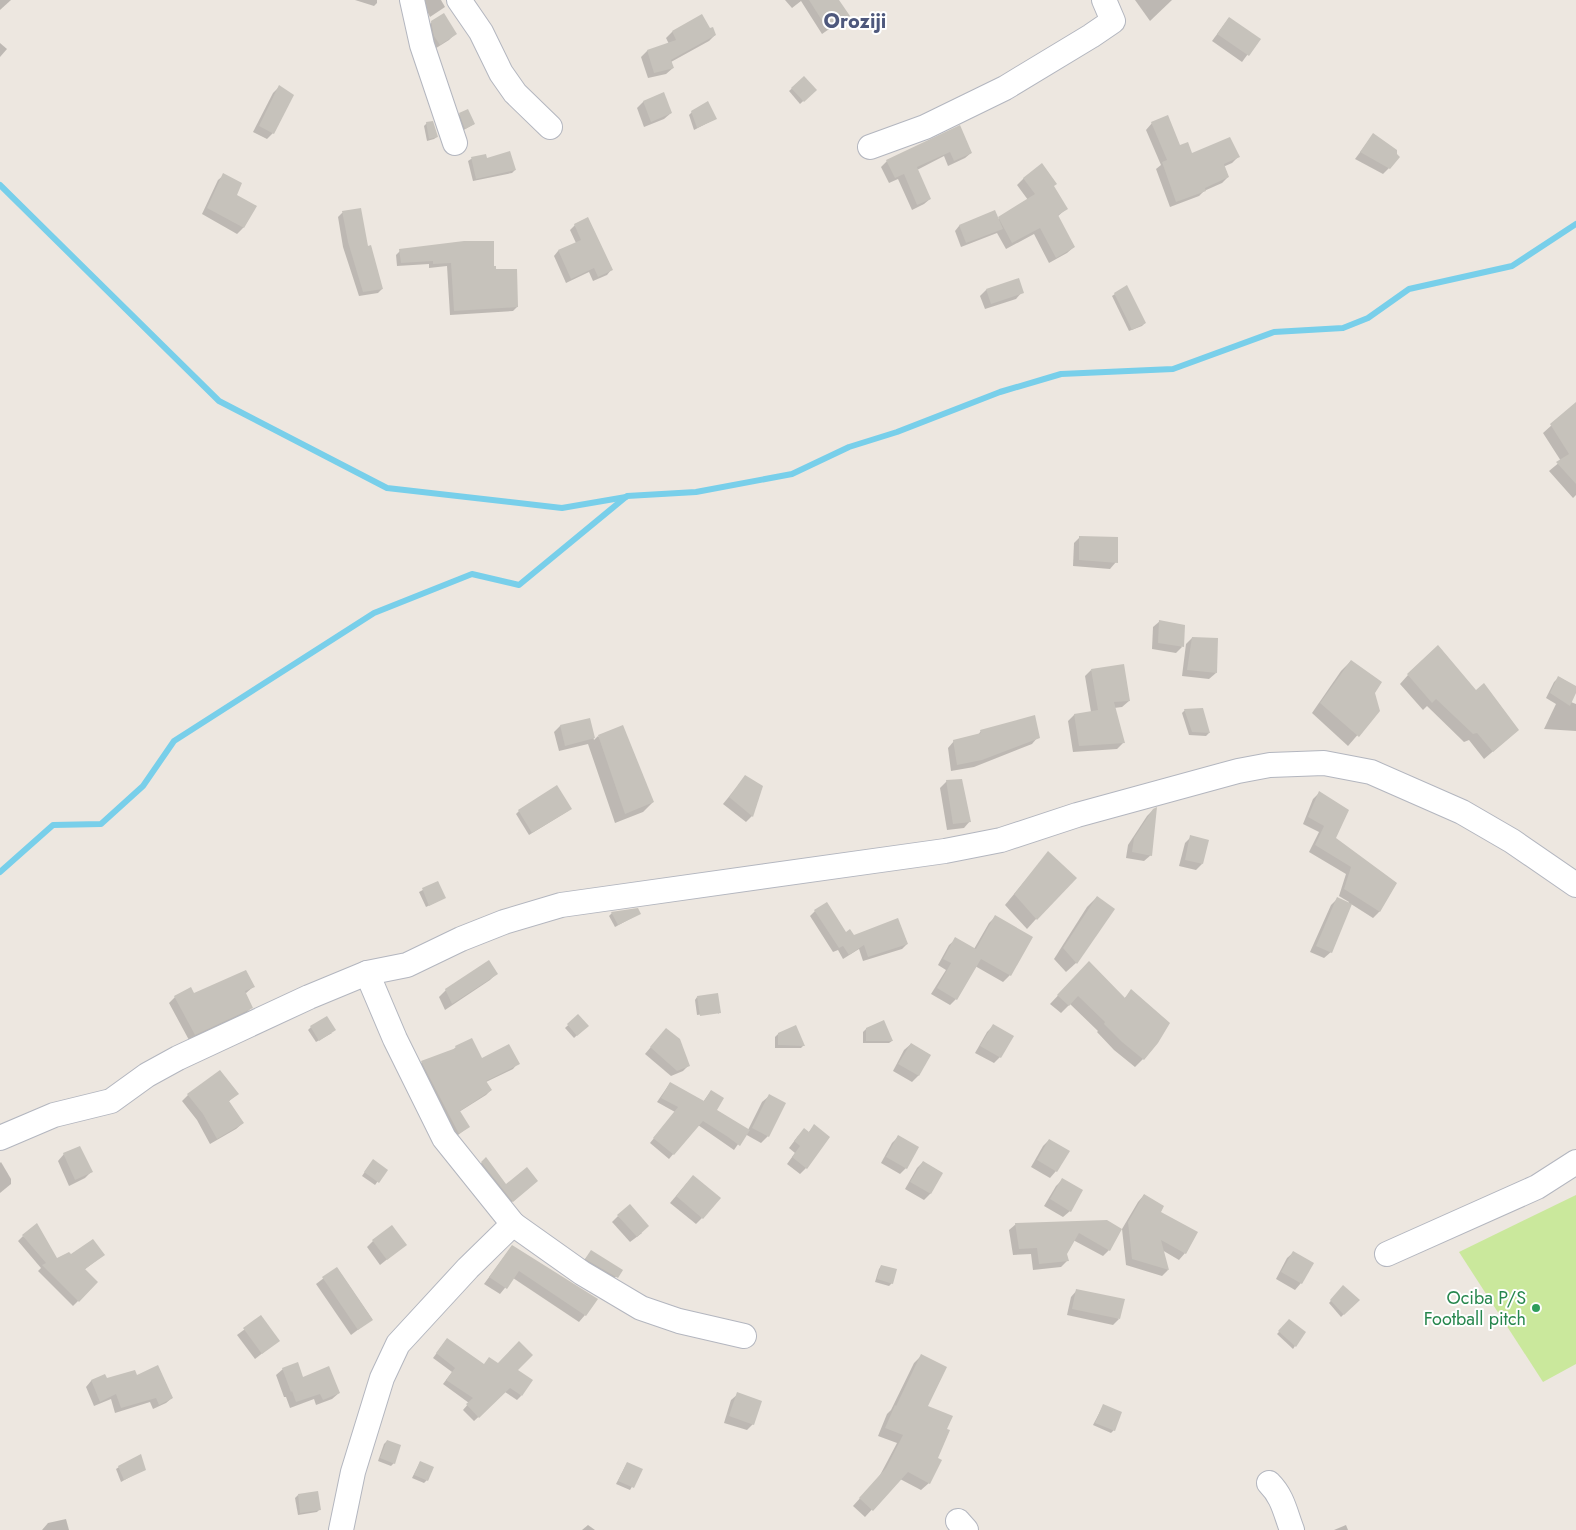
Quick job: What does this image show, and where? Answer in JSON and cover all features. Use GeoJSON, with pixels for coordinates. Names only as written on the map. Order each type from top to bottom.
{"type":"FeatureCollection","features":[{"type":"Feature","properties":{"kind":"street"},"geometry":{"type":"LineString","coordinates":[[412,0],[422,45],[456,142]]}},
{"type":"Feature","properties":{"kind":"street"},"geometry":{"type":"LineString","coordinates":[[459,0],[481,32],[501,74],[515,93],[550,127]]}},
{"type":"Feature","properties":{"kind":"street"},"geometry":{"type":"LineString","coordinates":[[870,147],[925,127],[1005,88],[1091,36],[1113,21],[1104,0]]}},
{"type":"Feature","properties":{"kind":"street"},"geometry":{"type":"LineString","coordinates":[[0,1138],[54,1116],[111,1101],[147,1075],[178,1058],[367,973],[406,965],[461,939],[504,922],[561,905],[946,851],[1001,840],[1077,816],[1238,771],[1270,765],[1324,763],[1371,772],[1462,812],[1512,841],[1576,885]]}},
{"type":"Feature","properties":{"kind":"street"},"geometry":{"type":"LineString","coordinates":[[367,973],[395,1039],[444,1138],[513,1224],[582,1273],[641,1308],[744,1336]]}},
{"type":"Feature","properties":{"kind":"street"},"geometry":{"type":"LineString","coordinates":[[1386,1254],[1536,1187],[1576,1162]]}},
{"type":"Feature","properties":{"kind":"street"},"geometry":{"type":"LineString","coordinates":[[341,1530],[353,1472],[382,1378],[398,1344],[468,1268],[513,1224]]}},
{"type":"Feature","properties":{"kind":"street"},"geometry":{"type":"LineString","coordinates":[[1269,1483],[1278,1494],[1288,1515],[1292,1530]]}},
{"type":"Feature","properties":{"kind":"green space","name":"Ociba P/S Football pitch"},"geometry":{"type":"Polygon","coordinates":[[[1576,1195],[1576,1364],[1543,1382],[1459,1252],[1576,1195]]]}},
{"type":"Feature","properties":{"kind":"building"},"geometry":{"type":"Polygon","coordinates":[[[809,0],[839,0],[850,16],[828,30],[809,0]]]}},
{"type":"Feature","properties":{"kind":"building"},"geometry":{"type":"Polygon","coordinates":[[[444,13],[457,34],[440,45],[434,36],[431,21],[444,13]]]}},
{"type":"Feature","properties":{"kind":"building"},"geometry":{"type":"Polygon","coordinates":[[[702,14],[710,28],[713,27],[716,35],[671,60],[674,68],[654,73],[647,50],[676,40],[672,31],[702,14]]]}},
{"type":"Feature","properties":{"kind":"building"},"geometry":{"type":"Polygon","coordinates":[[[1229,17],[1261,39],[1249,56],[1217,34],[1229,17]]]}},
{"type":"Feature","properties":{"kind":"building"},"geometry":{"type":"Polygon","coordinates":[[[804,76],[817,90],[804,102],[791,88],[804,76]]]}},
{"type":"Feature","properties":{"kind":"building"},"geometry":{"type":"Polygon","coordinates":[[[279,85],[294,95],[274,134],[259,126],[279,85]]]}},
{"type":"Feature","properties":{"kind":"building"},"geometry":{"type":"Polygon","coordinates":[[[664,92],[672,113],[651,122],[643,101],[664,92]]]}},
{"type":"Feature","properties":{"kind":"building"},"geometry":{"type":"Polygon","coordinates":[[[708,101],[717,119],[697,128],[691,111],[708,101]]]}},
{"type":"Feature","properties":{"kind":"building"},"geometry":{"type":"Polygon","coordinates":[[[468,109],[475,124],[465,129],[459,113],[468,109]]]}},
{"type":"Feature","properties":{"kind":"building"},"geometry":{"type":"Polygon","coordinates":[[[1168,115],[1180,145],[1188,142],[1192,153],[1230,137],[1240,157],[1224,164],[1229,177],[1205,188],[1206,191],[1176,202],[1162,162],[1167,160],[1151,122],[1168,115]]]}},
{"type":"Feature","properties":{"kind":"building"},"geometry":{"type":"Polygon","coordinates":[[[433,121],[438,137],[429,139],[426,122],[433,121]]]}},
{"type":"Feature","properties":{"kind":"building"},"geometry":{"type":"Polygon","coordinates":[[[960,125],[972,153],[954,161],[950,152],[917,167],[931,199],[917,205],[904,174],[895,178],[886,160],[960,125]]]}},
{"type":"Feature","properties":{"kind":"building"},"geometry":{"type":"Polygon","coordinates":[[[1373,133],[1397,150],[1397,154],[1400,157],[1390,169],[1360,152],[1373,133]]]}},
{"type":"Feature","properties":{"kind":"building"},"geometry":{"type":"Polygon","coordinates":[[[510,151],[516,170],[476,179],[471,157],[486,154],[487,158],[510,151]]]}},
{"type":"Feature","properties":{"kind":"building"},"geometry":{"type":"Polygon","coordinates":[[[1042,163],[1057,184],[1054,186],[1068,209],[1058,215],[1075,247],[1056,258],[1040,228],[1012,243],[998,217],[1035,194],[1023,178],[1042,163]]]}},
{"type":"Feature","properties":{"kind":"building"},"geometry":{"type":"Polygon","coordinates":[[[223,173],[242,183],[237,195],[257,206],[244,228],[207,208],[223,173]]]}},
{"type":"Feature","properties":{"kind":"building"},"geometry":{"type":"Polygon","coordinates":[[[361,208],[368,246],[371,245],[383,289],[363,292],[348,242],[342,211],[361,208]]]}},
{"type":"Feature","properties":{"kind":"building"},"geometry":{"type":"Polygon","coordinates":[[[995,210],[1003,229],[966,243],[959,225],[995,210]]]}},
{"type":"Feature","properties":{"kind":"building"},"geometry":{"type":"Polygon","coordinates":[[[588,217],[613,270],[598,277],[594,268],[571,279],[558,250],[581,240],[574,224],[588,217]]]}},
{"type":"Feature","properties":{"kind":"building"},"geometry":{"type":"Polygon","coordinates":[[[464,241],[494,241],[494,266],[496,266],[496,269],[517,269],[518,307],[454,311],[451,263],[433,264],[433,261],[401,263],[399,249],[464,241]]]}},
{"type":"Feature","properties":{"kind":"building"},"geometry":{"type":"Polygon","coordinates":[[[1019,278],[1024,293],[991,304],[986,289],[1019,278]]]}},
{"type":"Feature","properties":{"kind":"building"},"geometry":{"type":"Polygon","coordinates":[[[1127,285],[1146,323],[1132,330],[1114,293],[1127,285]]]}},
{"type":"Feature","properties":{"kind":"building"},"geometry":{"type":"Polygon","coordinates":[[[1576,402],[1576,484],[1556,462],[1569,454],[1550,424],[1576,402]]]}},
{"type":"Feature","properties":{"kind":"building"},"geometry":{"type":"Polygon","coordinates":[[[1079,536],[1118,537],[1118,563],[1079,560],[1079,536]]]}},
{"type":"Feature","properties":{"kind":"building"},"geometry":{"type":"Polygon","coordinates":[[[1159,620],[1185,625],[1184,647],[1158,643],[1159,620]]]}},
{"type":"Feature","properties":{"kind":"building"},"geometry":{"type":"Polygon","coordinates":[[[1192,637],[1218,638],[1217,673],[1187,670],[1192,637]]]}},
{"type":"Feature","properties":{"kind":"building"},"geometry":{"type":"Polygon","coordinates":[[[1438,645],[1476,690],[1484,683],[1519,730],[1493,752],[1477,733],[1473,734],[1436,699],[1432,703],[1407,674],[1438,645]]]}},
{"type":"Feature","properties":{"kind":"building"},"geometry":{"type":"Polygon","coordinates":[[[1351,660],[1382,682],[1375,693],[1380,711],[1359,737],[1320,703],[1351,660]]]}},
{"type":"Feature","properties":{"kind":"building"},"geometry":{"type":"Polygon","coordinates":[[[1124,664],[1130,701],[1114,702],[1125,743],[1079,746],[1074,714],[1098,710],[1091,669],[1124,664]]]}},
{"type":"Feature","properties":{"kind":"building"},"geometry":{"type":"Polygon","coordinates":[[[1558,676],[1576,686],[1576,693],[1570,706],[1550,693],[1558,676]]]}},
{"type":"Feature","properties":{"kind":"building"},"geometry":{"type":"Polygon","coordinates":[[[1203,708],[1210,733],[1192,732],[1184,709],[1203,708]]]}},
{"type":"Feature","properties":{"kind":"building"},"geometry":{"type":"Polygon","coordinates":[[[1035,715],[1040,738],[982,760],[957,765],[953,740],[981,733],[980,730],[1035,715]]]}},
{"type":"Feature","properties":{"kind":"building"},"geometry":{"type":"Polygon","coordinates":[[[590,718],[595,738],[565,746],[560,725],[590,718]]]}},
{"type":"Feature","properties":{"kind":"building"},"geometry":{"type":"Polygon","coordinates":[[[623,725],[654,802],[625,814],[598,735],[623,725]]]}},
{"type":"Feature","properties":{"kind":"building"},"geometry":{"type":"Polygon","coordinates":[[[745,775],[763,786],[753,817],[729,797],[745,775]]]}},
{"type":"Feature","properties":{"kind":"building"},"geometry":{"type":"Polygon","coordinates":[[[962,779],[971,822],[953,824],[946,780],[962,779]]]}},
{"type":"Feature","properties":{"kind":"building"},"geometry":{"type":"Polygon","coordinates":[[[557,785],[572,809],[532,833],[518,810],[557,785]]]}},
{"type":"Feature","properties":{"kind":"building"},"geometry":{"type":"Polygon","coordinates":[[[1319,791],[1349,810],[1336,838],[1397,883],[1380,912],[1344,889],[1351,867],[1315,845],[1324,826],[1308,817],[1319,791]]]}},
{"type":"Feature","properties":{"kind":"building"},"geometry":{"type":"Polygon","coordinates":[[[1157,807],[1152,856],[1132,852],[1134,838],[1153,809],[1157,807]]]}},
{"type":"Feature","properties":{"kind":"building"},"geometry":{"type":"Polygon","coordinates":[[[1190,835],[1209,840],[1203,864],[1185,860],[1190,835]]]}},
{"type":"Feature","properties":{"kind":"building"},"geometry":{"type":"Polygon","coordinates":[[[1048,851],[1077,878],[1037,920],[1014,894],[1048,851]]]}},
{"type":"Feature","properties":{"kind":"building"},"geometry":{"type":"Polygon","coordinates":[[[438,881],[446,898],[429,906],[422,888],[438,881]]]}},
{"type":"Feature","properties":{"kind":"building"},"geometry":{"type":"Polygon","coordinates":[[[1097,896],[1115,909],[1077,964],[1063,948],[1097,896]]]}},
{"type":"Feature","properties":{"kind":"building"},"geometry":{"type":"Polygon","coordinates":[[[1337,897],[1352,904],[1332,953],[1316,946],[1337,897]]]}},
{"type":"Feature","properties":{"kind":"building"},"geometry":{"type":"Polygon","coordinates":[[[827,902],[846,932],[850,929],[854,935],[898,918],[908,944],[868,957],[864,945],[849,955],[843,946],[839,948],[814,910],[827,902]]]}},
{"type":"Feature","properties":{"kind":"building"},"geometry":{"type":"Polygon","coordinates":[[[638,908],[641,914],[618,925],[611,912],[638,908]]]}},
{"type":"Feature","properties":{"kind":"building"},"geometry":{"type":"Polygon","coordinates":[[[995,915],[1033,937],[1011,976],[981,959],[957,1000],[937,988],[951,963],[943,959],[955,937],[976,949],[995,915]]]}},
{"type":"Feature","properties":{"kind":"building"},"geometry":{"type":"Polygon","coordinates":[[[489,960],[498,974],[452,1004],[445,989],[489,960]]]}},
{"type":"Feature","properties":{"kind":"building"},"geometry":{"type":"Polygon","coordinates":[[[1089,961],[1125,998],[1131,989],[1170,1023],[1158,1043],[1144,1060],[1122,1042],[1104,1024],[1105,1022],[1078,996],[1069,1006],[1057,995],[1089,961]]]}},
{"type":"Feature","properties":{"kind":"building"},"geometry":{"type":"Polygon","coordinates":[[[246,970],[255,987],[245,991],[253,1008],[195,1035],[174,996],[191,987],[194,993],[246,970]]]}},
{"type":"Feature","properties":{"kind":"building"},"geometry":{"type":"Polygon","coordinates":[[[718,993],[721,1013],[700,1016],[697,996],[718,993]]]}},
{"type":"Feature","properties":{"kind":"building"},"geometry":{"type":"Polygon","coordinates":[[[578,1014],[589,1026],[577,1036],[567,1024],[578,1014]]]}},
{"type":"Feature","properties":{"kind":"building"},"geometry":{"type":"Polygon","coordinates":[[[327,1016],[336,1030],[319,1041],[310,1026],[327,1016]]]}},
{"type":"Feature","properties":{"kind":"building"},"geometry":{"type":"Polygon","coordinates":[[[884,1020],[893,1041],[866,1041],[866,1028],[884,1020]]]}},
{"type":"Feature","properties":{"kind":"building"},"geometry":{"type":"Polygon","coordinates":[[[993,1024],[1014,1036],[1001,1058],[980,1046],[993,1024]]]}},
{"type":"Feature","properties":{"kind":"building"},"geometry":{"type":"Polygon","coordinates":[[[796,1025],[805,1046],[778,1045],[778,1033],[796,1025]]]}},
{"type":"Feature","properties":{"kind":"building"},"geometry":{"type":"Polygon","coordinates":[[[666,1028],[680,1039],[690,1066],[677,1071],[650,1047],[666,1028]]]}},
{"type":"Feature","properties":{"kind":"building"},"geometry":{"type":"Polygon","coordinates":[[[472,1038],[482,1058],[509,1044],[520,1064],[486,1081],[492,1090],[460,1111],[470,1127],[459,1134],[421,1061],[456,1048],[455,1046],[472,1038]]]}},
{"type":"Feature","properties":{"kind":"building"},"geometry":{"type":"Polygon","coordinates":[[[911,1043],[931,1055],[919,1076],[898,1064],[911,1043]]]}},
{"type":"Feature","properties":{"kind":"building"},"geometry":{"type":"Polygon","coordinates":[[[220,1070],[239,1094],[229,1101],[244,1123],[217,1139],[203,1114],[187,1094],[220,1070]]]}},
{"type":"Feature","properties":{"kind":"building"},"geometry":{"type":"Polygon","coordinates":[[[670,1082],[704,1101],[711,1090],[724,1098],[717,1110],[750,1130],[740,1146],[703,1121],[674,1155],[653,1138],[678,1107],[661,1098],[670,1082]]]}},
{"type":"Feature","properties":{"kind":"building"},"geometry":{"type":"Polygon","coordinates":[[[769,1094],[786,1103],[769,1137],[752,1128],[769,1094]]]}},
{"type":"Feature","properties":{"kind":"building"},"geometry":{"type":"Polygon","coordinates":[[[814,1124],[830,1137],[807,1169],[792,1157],[800,1146],[794,1141],[804,1128],[809,1132],[814,1124]]]}},
{"type":"Feature","properties":{"kind":"building"},"geometry":{"type":"Polygon","coordinates":[[[898,1135],[919,1147],[907,1169],[886,1157],[898,1135]]]}},
{"type":"Feature","properties":{"kind":"building"},"geometry":{"type":"Polygon","coordinates":[[[1049,1139],[1070,1151],[1057,1172],[1037,1160],[1049,1139]]]}},
{"type":"Feature","properties":{"kind":"building"},"geometry":{"type":"Polygon","coordinates":[[[80,1146],[93,1172],[75,1180],[63,1153],[80,1146]]]}},
{"type":"Feature","properties":{"kind":"building"},"geometry":{"type":"Polygon","coordinates":[[[486,1157],[506,1184],[527,1167],[538,1181],[513,1202],[481,1162],[486,1157]]]}},
{"type":"Feature","properties":{"kind":"building"},"geometry":{"type":"Polygon","coordinates":[[[373,1159],[388,1170],[379,1183],[364,1172],[373,1159]]]}},
{"type":"Feature","properties":{"kind":"building"},"geometry":{"type":"Polygon","coordinates":[[[923,1161],[943,1173],[931,1194],[910,1182],[923,1161]]]}},
{"type":"Feature","properties":{"kind":"building"},"geometry":{"type":"Polygon","coordinates":[[[693,1175],[721,1198],[703,1219],[676,1196],[693,1175]]]}},
{"type":"Feature","properties":{"kind":"building"},"geometry":{"type":"Polygon","coordinates":[[[1062,1178],[1083,1190],[1071,1212],[1050,1199],[1062,1178]]]}},
{"type":"Feature","properties":{"kind":"building"},"geometry":{"type":"Polygon","coordinates":[[[1144,1194],[1164,1206],[1161,1212],[1198,1232],[1186,1254],[1161,1240],[1169,1270],[1132,1259],[1128,1222],[1144,1194]]]}},
{"type":"Feature","properties":{"kind":"building"},"geometry":{"type":"Polygon","coordinates":[[[630,1204],[649,1226],[637,1237],[617,1215],[630,1204]]]}},
{"type":"Feature","properties":{"kind":"building"},"geometry":{"type":"Polygon","coordinates":[[[1107,1220],[1122,1229],[1110,1251],[1079,1233],[1067,1254],[1069,1261],[1039,1264],[1037,1248],[1019,1249],[1015,1223],[1107,1220]]]}},
{"type":"Feature","properties":{"kind":"building"},"geometry":{"type":"Polygon","coordinates":[[[37,1223],[57,1258],[69,1252],[71,1254],[93,1239],[105,1255],[85,1269],[98,1282],[79,1302],[42,1265],[46,1263],[22,1235],[37,1223]]]}},
{"type":"Feature","properties":{"kind":"building"},"geometry":{"type":"Polygon","coordinates":[[[392,1225],[407,1245],[387,1260],[372,1240],[392,1225]]]}},
{"type":"Feature","properties":{"kind":"building"},"geometry":{"type":"Polygon","coordinates":[[[512,1245],[598,1299],[586,1316],[519,1271],[507,1289],[489,1277],[512,1245]]]}},
{"type":"Feature","properties":{"kind":"building"},"geometry":{"type":"Polygon","coordinates":[[[591,1250],[623,1270],[618,1278],[585,1259],[591,1250]]]}},
{"type":"Feature","properties":{"kind":"building"},"geometry":{"type":"Polygon","coordinates":[[[1293,1251],[1314,1263],[1302,1284],[1281,1272],[1293,1251]]]}},
{"type":"Feature","properties":{"kind":"building"},"geometry":{"type":"Polygon","coordinates":[[[881,1265],[897,1269],[893,1284],[877,1279],[881,1265]]]}},
{"type":"Feature","properties":{"kind":"building"},"geometry":{"type":"Polygon","coordinates":[[[337,1267],[373,1320],[358,1330],[322,1277],[337,1267]]]}},
{"type":"Feature","properties":{"kind":"building"},"geometry":{"type":"Polygon","coordinates":[[[1343,1285],[1360,1300],[1344,1315],[1330,1300],[1343,1285]]]}},
{"type":"Feature","properties":{"kind":"building"},"geometry":{"type":"Polygon","coordinates":[[[1076,1289],[1125,1299],[1120,1319],[1072,1309],[1076,1289]]]}},
{"type":"Feature","properties":{"kind":"building"},"geometry":{"type":"Polygon","coordinates":[[[261,1315],[280,1341],[262,1354],[243,1328],[261,1315]]]}},
{"type":"Feature","properties":{"kind":"building"},"geometry":{"type":"Polygon","coordinates":[[[1289,1319],[1306,1332],[1296,1347],[1278,1331],[1289,1319]]]}},
{"type":"Feature","properties":{"kind":"building"},"geometry":{"type":"Polygon","coordinates":[[[447,1338],[484,1364],[489,1357],[498,1363],[519,1341],[533,1355],[518,1370],[533,1380],[522,1396],[510,1388],[479,1418],[466,1404],[473,1398],[446,1380],[455,1368],[436,1353],[447,1338]]]}},
{"type":"Feature","properties":{"kind":"building"},"geometry":{"type":"Polygon","coordinates":[[[921,1354],[947,1367],[928,1406],[953,1416],[947,1429],[950,1430],[938,1458],[942,1460],[930,1484],[908,1472],[873,1511],[859,1498],[886,1468],[903,1435],[885,1428],[921,1354]]]}},
{"type":"Feature","properties":{"kind":"building"},"geometry":{"type":"Polygon","coordinates":[[[298,1362],[303,1377],[329,1366],[340,1393],[323,1400],[320,1394],[296,1402],[282,1368],[298,1362]]]}},
{"type":"Feature","properties":{"kind":"building"},"geometry":{"type":"Polygon","coordinates":[[[158,1365],[173,1398],[159,1405],[156,1398],[121,1408],[116,1394],[100,1402],[91,1380],[105,1374],[107,1378],[135,1370],[137,1375],[158,1365]]]}},
{"type":"Feature","properties":{"kind":"building"},"geometry":{"type":"Polygon","coordinates":[[[737,1392],[762,1401],[754,1425],[729,1416],[737,1392]]]}},
{"type":"Feature","properties":{"kind":"building"},"geometry":{"type":"Polygon","coordinates":[[[1103,1404],[1122,1412],[1115,1431],[1095,1423],[1103,1404]]]}},
{"type":"Feature","properties":{"kind":"building"},"geometry":{"type":"Polygon","coordinates":[[[387,1440],[401,1445],[395,1464],[380,1458],[387,1440]]]}},
{"type":"Feature","properties":{"kind":"building"},"geometry":{"type":"Polygon","coordinates":[[[141,1454],[146,1470],[124,1480],[118,1466],[141,1454]]]}},
{"type":"Feature","properties":{"kind":"building"},"geometry":{"type":"Polygon","coordinates":[[[420,1461],[434,1467],[428,1481],[414,1475],[420,1461]]]}},
{"type":"Feature","properties":{"kind":"building"},"geometry":{"type":"Polygon","coordinates":[[[627,1462],[643,1469],[634,1488],[618,1481],[627,1462]]]}},
{"type":"Feature","properties":{"kind":"building"},"geometry":{"type":"Polygon","coordinates":[[[318,1491],[321,1510],[300,1513],[298,1494],[318,1491]]]}},
{"type":"Feature","properties":{"kind":"waterway"},"geometry":{"type":"LineString","coordinates":[[0,185],[219,401],[387,488],[562,508],[626,497]]}},
{"type":"Feature","properties":{"kind":"waterway"},"geometry":{"type":"LineString","coordinates":[[0,872],[53,825],[101,824],[143,786],[174,741],[374,613],[472,574],[519,585],[627,496],[696,492],[792,474],[849,447],[897,432],[1000,392],[1061,374],[1173,369],[1274,332],[1343,328],[1368,318],[1409,289],[1512,266],[1576,224]]}},
{"type":"Feature","properties":{"kind":"place","name":"Ociba P/S Football pitch"},"geometry":{"type":"Point","coordinates":[1536,1308]}},
{"type":"Feature","properties":{"kind":"district","name":"Oroziji"},"geometry":{"type":"Point","coordinates":[855,21]}}]}
